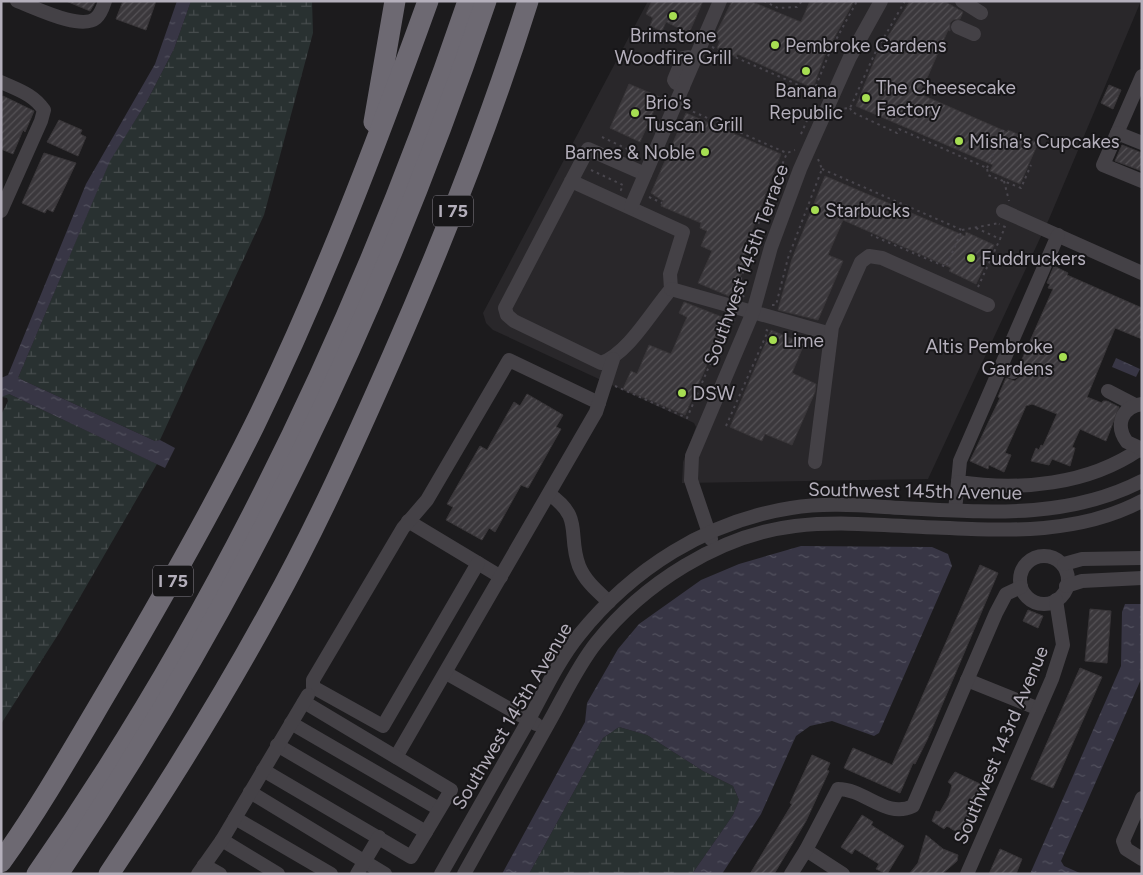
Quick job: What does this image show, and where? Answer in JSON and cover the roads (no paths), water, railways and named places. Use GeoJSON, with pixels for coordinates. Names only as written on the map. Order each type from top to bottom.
{"type":"FeatureCollection","features":[{"type":"Feature","properties":{"kind":"highway"},"geometry":{"type":"LineString","coordinates":[[371,156],[376,104],[391,35],[394,1]]}},
{"type":"Feature","properties":{"kind":"highway","name":"I 75"},"geometry":{"type":"LineString","coordinates":[[1,862],[72,750],[182,565],[254,426],[318,285],[371,156],[428,1]]}},
{"type":"Feature","properties":{"kind":"highway"},"geometry":{"type":"LineString","coordinates":[[37,874],[164,676],[212,591],[276,469],[330,356],[384,232],[429,115],[468,1]]}},
{"type":"Feature","properties":{"kind":"highway"},"geometry":{"type":"LineString","coordinates":[[58,874],[127,769],[200,647],[299,462],[345,363],[399,238],[445,120],[486,1]]}},
{"type":"Feature","properties":{"kind":"highway","name":"I 75"},"geometry":{"type":"LineString","coordinates":[[109,874],[170,781],[272,607],[341,472],[443,236],[528,3]]}},
{"type":"Feature","properties":{"kind":"street"},"geometry":{"type":"LineString","coordinates":[[17,1],[72,21],[86,22],[96,18],[105,1]]}},
{"type":"Feature","properties":{"kind":"street"},"geometry":{"type":"LineString","coordinates":[[631,208],[720,1]]}},
{"type":"Feature","properties":{"kind":"street","name":"Southwest 145th Terrace"},"geometry":{"type":"LineString","coordinates":[[715,549],[691,480],[690,465],[708,415],[759,308],[771,247],[800,169],[850,57],[881,1]]}},
{"type":"Feature","properties":{"kind":"street"},"geometry":{"type":"LineString","coordinates":[[962,1],[981,13]]}},
{"type":"Feature","properties":{"kind":"street"},"geometry":{"type":"LineString","coordinates":[[958,27],[974,34]]}},
{"type":"Feature","properties":{"kind":"street"},"geometry":{"type":"LineString","coordinates":[[1142,76],[1103,165],[1142,181]]}},
{"type":"Feature","properties":{"kind":"street"},"geometry":{"type":"LineString","coordinates":[[1,82],[28,94],[37,100],[44,110],[41,122],[1,212]]}},
{"type":"Feature","properties":{"kind":"street"},"geometry":{"type":"LineString","coordinates":[[1117,133],[1142,144]]}},
{"type":"Feature","properties":{"kind":"street"},"geometry":{"type":"LineString","coordinates":[[613,359],[601,363],[514,321],[507,316],[505,308],[588,149],[645,174]]}},
{"type":"Feature","properties":{"kind":"street"},"geometry":{"type":"LineString","coordinates":[[396,757],[596,412],[609,378],[613,359],[670,289],[670,274],[683,232],[571,181]]}},
{"type":"Feature","properties":{"kind":"street"},"geometry":{"type":"LineString","coordinates":[[1003,214],[1058,235],[1142,273]]}},
{"type":"Feature","properties":{"kind":"street"},"geometry":{"type":"LineString","coordinates":[[955,510],[960,461],[1007,369],[1058,235]]}},
{"type":"Feature","properties":{"kind":"street"},"geometry":{"type":"LineString","coordinates":[[815,462],[830,356],[831,334],[853,276],[861,262],[869,256],[882,258],[988,304]]}},
{"type":"Feature","properties":{"kind":"street"},"geometry":{"type":"LineString","coordinates":[[670,289],[759,308],[831,334]]}},
{"type":"Feature","properties":{"kind":"street"},"geometry":{"type":"LineString","coordinates":[[220,874],[201,869],[222,840],[313,687],[313,680],[408,521],[427,500],[509,360],[599,403]]}},
{"type":"Feature","properties":{"kind":"street"},"geometry":{"type":"LineString","coordinates":[[1108,392],[1138,404]]}},
{"type":"Feature","properties":{"kind":"street"},"geometry":{"type":"LineString","coordinates":[[958,482],[1018,486],[1054,482],[1092,473],[1123,461],[1141,450],[1127,442],[1120,429],[1123,414],[1138,404]]}},
{"type":"Feature","properties":{"kind":"street","name":"Southwest 145th Avenue"},"geometry":{"type":"LineString","coordinates":[[441,874],[528,719],[578,636],[628,584],[668,554],[708,532],[747,518],[792,508],[846,504],[1005,513],[1051,510],[1090,502],[1142,481]]}},
{"type":"Feature","properties":{"kind":"street"},"geometry":{"type":"LineString","coordinates":[[549,494],[570,514],[573,521],[580,566],[591,586],[609,602]]}},
{"type":"Feature","properties":{"kind":"street","name":"Southwest 145th Avenue"},"geometry":{"type":"LineString","coordinates":[[464,874],[596,644],[619,618],[647,593],[675,572],[715,549],[751,536],[794,526],[848,523],[1004,531],[1053,528],[1095,520],[1142,501]]}},
{"type":"Feature","properties":{"kind":"street"},"geometry":{"type":"LineString","coordinates":[[408,521],[501,577]]}},
{"type":"Feature","properties":{"kind":"street"},"geometry":{"type":"LineString","coordinates":[[1048,555],[1056,557],[1064,564],[1067,571],[1066,586],[1056,600],[1047,604],[1038,604],[1030,601],[1021,587],[1023,571],[1028,563],[1037,556],[1048,555]]}},
{"type":"Feature","properties":{"kind":"street"},"geometry":{"type":"LineString","coordinates":[[1118,558],[1119,579]]}},
{"type":"Feature","properties":{"kind":"street"},"geometry":{"type":"LineString","coordinates":[[1064,564],[1082,559],[1142,558]]}},
{"type":"Feature","properties":{"kind":"street"},"geometry":{"type":"LineString","coordinates":[[313,687],[383,726],[478,563]]}},
{"type":"Feature","properties":{"kind":"street"},"geometry":{"type":"LineString","coordinates":[[1066,586],[1082,581],[1142,578]]}},
{"type":"Feature","properties":{"kind":"street"},"geometry":{"type":"LineString","coordinates":[[791,874],[806,850],[833,794],[840,788],[892,809],[902,811],[912,806],[1006,594],[1021,587]]}},
{"type":"Feature","properties":{"kind":"street","name":"Southwest 143rd Avenue"},"geometry":{"type":"LineString","coordinates":[[967,874],[1039,709],[1064,645],[1056,600]]}},
{"type":"Feature","properties":{"kind":"street"},"geometry":{"type":"LineString","coordinates":[[446,673],[546,729]]}},
{"type":"Feature","properties":{"kind":"street"},"geometry":{"type":"LineString","coordinates":[[967,680],[1039,709]]}},
{"type":"Feature","properties":{"kind":"street"},"geometry":{"type":"LineString","coordinates":[[263,770],[411,857],[451,790],[304,702]]}},
{"type":"Feature","properties":{"kind":"street"},"geometry":{"type":"LineString","coordinates":[[291,723],[439,810]]}},
{"type":"Feature","properties":{"kind":"street"},"geometry":{"type":"LineString","coordinates":[[277,745],[426,832]]}},
{"type":"Feature","properties":{"kind":"street"},"geometry":{"type":"LineString","coordinates":[[250,792],[385,874]]}},
{"type":"Feature","properties":{"kind":"street"},"geometry":{"type":"LineString","coordinates":[[1142,798],[1123,841],[1126,849],[1142,859]]}},
{"type":"Feature","properties":{"kind":"street"},"geometry":{"type":"LineString","coordinates":[[235,818],[331,874]]}},
{"type":"Feature","properties":{"kind":"street"},"geometry":{"type":"LineString","coordinates":[[357,874],[379,838]]}},
{"type":"Feature","properties":{"kind":"street"},"geometry":{"type":"LineString","coordinates":[[222,840],[278,874]]}},
{"type":"Feature","properties":{"kind":"street"},"geometry":{"type":"LineString","coordinates":[[806,850],[842,874]]}},
{"type":"Feature","properties":{"kind":"water"},"geometry":{"type":"Polygon","coordinates":[[[177,1],[191,1],[174,49],[146,103],[110,161],[18,378],[155,441],[160,440],[175,448],[165,468],[9,394],[1,397],[1,378],[8,375],[86,184],[155,64],[177,1]]]}},
{"type":"Feature","properties":{"kind":"water"},"geometry":{"type":"Polygon","coordinates":[[[1116,358],[1140,369],[1136,377],[1112,367],[1116,358]]]}},
{"type":"Feature","properties":{"kind":"water"},"geometry":{"type":"Polygon","coordinates":[[[801,546],[932,547],[948,554],[952,566],[879,733],[874,736],[832,721],[810,726],[796,736],[761,814],[722,874],[692,874],[733,815],[739,800],[733,786],[703,771],[647,735],[619,727],[603,738],[529,874],[502,874],[585,722],[587,703],[618,649],[639,624],[701,580],[739,564],[801,546]]]}},
{"type":"Feature","properties":{"kind":"water"},"geometry":{"type":"Polygon","coordinates":[[[1125,604],[1142,604],[1142,677],[1061,861],[1064,866],[1082,874],[1030,874],[1121,666],[1122,612],[1125,604]]]}},
{"type":"Feature","properties":{"kind":"place","name":"Brimstone Woodfire Grill"},"geometry":{"type":"Point","coordinates":[673,16]}},
{"type":"Feature","properties":{"kind":"place","name":"Pembroke Gardens"},"geometry":{"type":"Point","coordinates":[775,45]}},
{"type":"Feature","properties":{"kind":"place","name":"Banana Republic"},"geometry":{"type":"Point","coordinates":[806,71]}},
{"type":"Feature","properties":{"kind":"place","name":"The Cheesecake Factory"},"geometry":{"type":"Point","coordinates":[866,98]}},
{"type":"Feature","properties":{"kind":"place","name":"Brio's Tuscan Grill"},"geometry":{"type":"Point","coordinates":[635,113]}},
{"type":"Feature","properties":{"kind":"place","name":"Misha's Cupcakes"},"geometry":{"type":"Point","coordinates":[959,141]}},
{"type":"Feature","properties":{"kind":"place","name":"Barnes & Noble"},"geometry":{"type":"Point","coordinates":[705,152]}},
{"type":"Feature","properties":{"kind":"place","name":"Starbucks"},"geometry":{"type":"Point","coordinates":[815,210]}},
{"type":"Feature","properties":{"kind":"place","name":"Fuddruckers"},"geometry":{"type":"Point","coordinates":[971,258]}},
{"type":"Feature","properties":{"kind":"place","name":"Lime"},"geometry":{"type":"Point","coordinates":[773,340]}},
{"type":"Feature","properties":{"kind":"place","name":"Altis Pembroke Gardens"},"geometry":{"type":"Point","coordinates":[1063,357]}},
{"type":"Feature","properties":{"kind":"place","name":"DSW"},"geometry":{"type":"Point","coordinates":[682,393]}}]}
